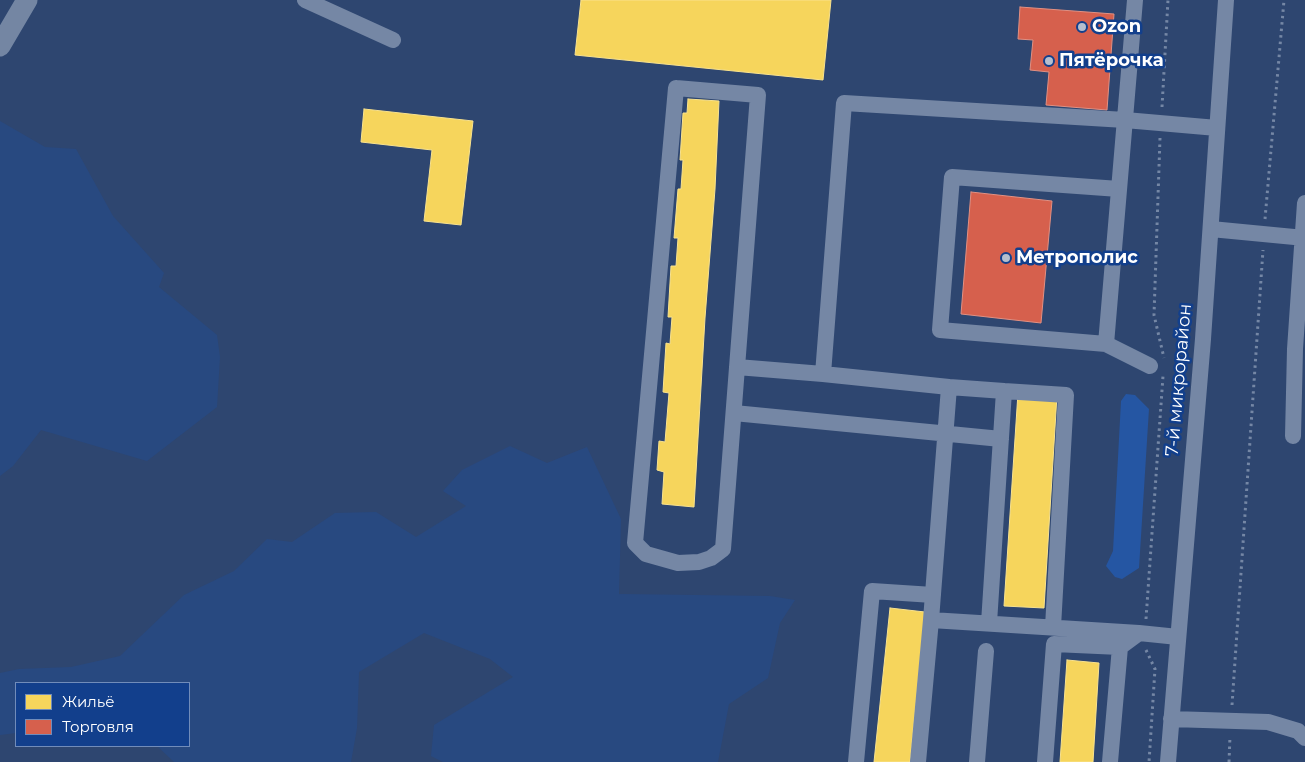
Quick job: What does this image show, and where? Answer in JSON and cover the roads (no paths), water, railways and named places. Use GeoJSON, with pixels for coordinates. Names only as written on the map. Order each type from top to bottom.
{"type":"FeatureCollection","features":[{"type":"Feature","properties":{"kind":"main road"},"geometry":{"type":"LineString","coordinates":[[0,46],[27,0]]}},
{"type":"Feature","properties":{"kind":"street"},"geometry":{"type":"LineString","coordinates":[[305,0],[392,40]]}},
{"type":"Feature","properties":{"kind":"street"},"geometry":{"type":"LineString","coordinates":[[1106,344],[1135,0]]}},
{"type":"Feature","properties":{"kind":"street","name":"7-й микрорайон"},"geometry":{"type":"LineString","coordinates":[[1168,762],[1203,338],[1226,0]]}},
{"type":"Feature","properties":{"kind":"street"},"geometry":{"type":"LineString","coordinates":[[676,88],[758,96],[737,367],[723,548],[711,558],[698,562],[678,563],[646,554],[635,543],[676,88]]}},
{"type":"Feature","properties":{"kind":"street"},"geometry":{"type":"LineString","coordinates":[[823,374],[844,103],[1125,120],[1218,128]]}},
{"type":"Feature","properties":{"kind":"street"},"geometry":{"type":"LineString","coordinates":[[1119,189],[952,178],[940,330],[1106,344],[1150,366]]}},
{"type":"Feature","properties":{"kind":"street"},"geometry":{"type":"LineString","coordinates":[[1293,436],[1295,349],[1305,203]]}},
{"type":"Feature","properties":{"kind":"street"},"geometry":{"type":"LineString","coordinates":[[1211,229],[1303,238]]}},
{"type":"Feature","properties":{"kind":"street"},"geometry":{"type":"LineString","coordinates":[[737,367],[949,387],[1066,395],[1053,627]]}},
{"type":"Feature","properties":{"kind":"street"},"geometry":{"type":"LineString","coordinates":[[918,762],[949,387]]}},
{"type":"Feature","properties":{"kind":"street"},"geometry":{"type":"LineString","coordinates":[[989,623],[1004,391]]}},
{"type":"Feature","properties":{"kind":"street"},"geometry":{"type":"LineString","coordinates":[[734,414],[1001,439]]}},
{"type":"Feature","properties":{"kind":"street"},"geometry":{"type":"LineString","coordinates":[[856,762],[872,591],[933,595]]}},
{"type":"Feature","properties":{"kind":"street"},"geometry":{"type":"LineString","coordinates":[[931,620],[1178,637]]}},
{"type":"Feature","properties":{"kind":"street"},"geometry":{"type":"LineString","coordinates":[[1045,762],[1054,644],[1120,647],[1139,633]]}},
{"type":"Feature","properties":{"kind":"street"},"geometry":{"type":"LineString","coordinates":[[1110,762],[1120,647]]}},
{"type":"Feature","properties":{"kind":"street"},"geometry":{"type":"LineString","coordinates":[[977,762],[986,651]]}},
{"type":"Feature","properties":{"kind":"street"},"geometry":{"type":"LineString","coordinates":[[1171,719],[1268,722],[1298,731],[1305,738]]}},
{"type":"Feature","properties":{"kind":"place","name":"Ozon"},"geometry":{"type":"Point","coordinates":[1082,27]}},
{"type":"Feature","properties":{"kind":"place","name":"Пятёрочка"},"geometry":{"type":"Point","coordinates":[1049,61]}},
{"type":"Feature","properties":{"kind":"place","name":"Метрополис"},"geometry":{"type":"Point","coordinates":[1006,258]}}]}
